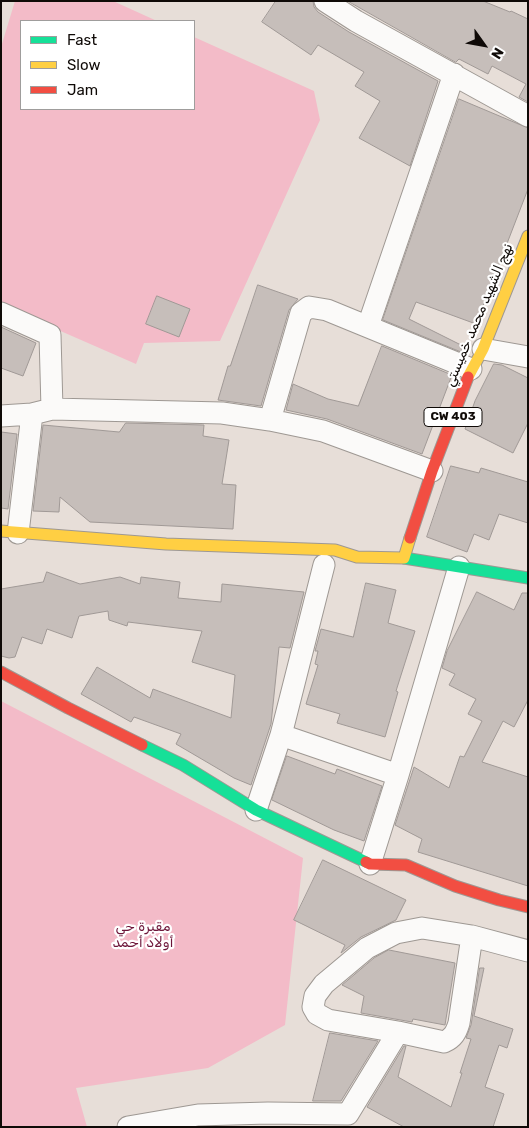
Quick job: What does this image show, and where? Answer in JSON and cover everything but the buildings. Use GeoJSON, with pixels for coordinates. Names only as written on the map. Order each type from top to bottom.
{"type":"FeatureCollection","features":[{"type":"Feature","properties":{"kind":"main road","name":"نهج الشهيد محمد خميستي"},"geometry":{"type":"LineString","coordinates":[[404,558],[432,471],[471,369],[483,349],[528,236]]}},
{"type":"Feature","properties":{"kind":"main road"},"geometry":{"type":"LineString","coordinates":[[10,532],[57,534],[166,544],[335,550],[357,557],[404,558],[528,578]]}},
{"type":"Feature","properties":{"kind":"main road"},"geometry":{"type":"LineString","coordinates":[[329,565],[357,557]]}},
{"type":"Feature","properties":{"kind":"main road"},"geometry":{"type":"LineString","coordinates":[[1,672],[68,708],[183,765],[256,810],[370,864],[406,866],[464,889],[528,907]]}},
{"type":"Feature","properties":{"kind":"street"},"geometry":{"type":"LineString","coordinates":[[325,1],[528,116]]}},
{"type":"Feature","properties":{"kind":"street"},"geometry":{"type":"LineString","coordinates":[[368,326],[454,74]]}},
{"type":"Feature","properties":{"kind":"street"},"geometry":{"type":"LineString","coordinates":[[270,420],[298,323],[305,309],[309,307],[327,310],[471,369]]}},
{"type":"Feature","properties":{"kind":"street"},"geometry":{"type":"LineString","coordinates":[[1,313],[50,335],[52,409]]}},
{"type":"Feature","properties":{"kind":"street"},"geometry":{"type":"LineString","coordinates":[[483,349],[528,357]]}},
{"type":"Feature","properties":{"kind":"street"},"geometry":{"type":"LineString","coordinates":[[1,416],[32,414],[52,409],[222,413],[270,420],[323,431],[432,471]]}},
{"type":"Feature","properties":{"kind":"street"},"geometry":{"type":"LineString","coordinates":[[10,532],[32,414]]}},
{"type":"Feature","properties":{"kind":"street"},"geometry":{"type":"LineString","coordinates":[[256,810],[281,735],[329,565]]}},
{"type":"Feature","properties":{"kind":"street"},"geometry":{"type":"LineString","coordinates":[[370,864],[459,567]]}},
{"type":"Feature","properties":{"kind":"street"},"geometry":{"type":"LineString","coordinates":[[281,735],[398,775]]}},
{"type":"Feature","properties":{"kind":"street"},"geometry":{"type":"LineString","coordinates":[[472,936],[459,1023],[456,1033],[444,1042],[328,1020],[317,1014],[312,1008],[315,996],[324,984],[368,948],[396,933],[422,928],[472,936],[528,951]]}},
{"type":"Feature","properties":{"kind":"street"},"geometry":{"type":"LineString","coordinates":[[128,1127],[198,1116],[268,1113],[346,1120],[398,1032]]}},
{"type":"Feature","properties":{"kind":"street"},"geometry":{"type":"LineString","coordinates":[[198,1116],[219,1127]]}},
{"type":"Feature","properties":{"kind":"green space"},"geometry":{"type":"Polygon","coordinates":[[[15,1],[113,1],[155,20],[20,20],[20,110],[195,110],[195,37],[314,91],[320,120],[220,341],[144,343],[136,364],[1,305],[1,47],[15,1]]]}},
{"type":"Feature","properties":{"kind":"green space","name":"مقبرة حي أولاد أحمد"},"geometry":{"type":"Polygon","coordinates":[[[1,701],[303,858],[285,1025],[208,1068],[76,1088],[87,1127],[1,1127],[1,701]]]}},
{"type":"Feature","properties":{"kind":"traffic: fast"},"geometry":{"type":"LineString","coordinates":[[404,558],[528,578]]}},
{"type":"Feature","properties":{"kind":"traffic: fast"},"geometry":{"type":"LineString","coordinates":[[142,745],[183,765],[256,810],[366,862]]}},
{"type":"Feature","properties":{"kind":"traffic: slow"},"geometry":{"type":"LineString","coordinates":[[468,377],[483,349],[528,236]]}},
{"type":"Feature","properties":{"kind":"traffic: slow"},"geometry":{"type":"LineString","coordinates":[[1,531],[166,544],[335,550],[357,557],[404,558],[410,538]]}},
{"type":"Feature","properties":{"kind":"traffic: jam"},"geometry":{"type":"LineString","coordinates":[[410,538],[432,471],[468,377]]}},
{"type":"Feature","properties":{"kind":"traffic: jam"},"geometry":{"type":"LineString","coordinates":[[1,672],[142,745]]}},
{"type":"Feature","properties":{"kind":"traffic: jam"},"geometry":{"type":"LineString","coordinates":[[366,862],[370,864],[406,865],[455,886],[528,907]]}}]}
